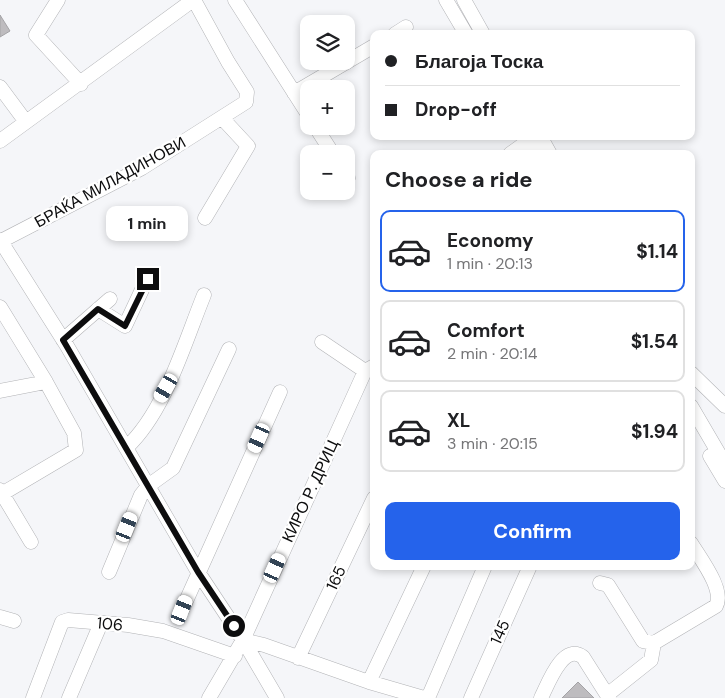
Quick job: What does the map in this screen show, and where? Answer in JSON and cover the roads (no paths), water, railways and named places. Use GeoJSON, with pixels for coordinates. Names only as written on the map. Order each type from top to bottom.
{"type":"FeatureCollection","features":[{"type":"Feature","properties":{"kind":"street"},"geometry":{"type":"LineString","coordinates":[[58,0],[36,35],[80,84]]}},
{"type":"Feature","properties":{"kind":"street","name":"БРАЌА МИЛАДИНОВИ"},"geometry":{"type":"LineString","coordinates":[[0,141],[194,0],[247,92],[246,102],[142,168],[0,240]]}},
{"type":"Feature","properties":{"kind":"street"},"geometry":{"type":"LineString","coordinates":[[235,0],[300,102]]}},
{"type":"Feature","properties":{"kind":"street"},"geometry":{"type":"LineString","coordinates":[[446,0],[464,30]]}},
{"type":"Feature","properties":{"kind":"street"},"geometry":{"type":"LineString","coordinates":[[464,0],[480,30]]}},
{"type":"Feature","properties":{"kind":"street"},"geometry":{"type":"LineString","coordinates":[[294,93],[370,48]]}},
{"type":"Feature","properties":{"kind":"street"},"geometry":{"type":"LineString","coordinates":[[0,87],[26,122]]}},
{"type":"Feature","properties":{"kind":"street"},"geometry":{"type":"LineString","coordinates":[[204,218],[248,146],[222,118]]}},
{"type":"Feature","properties":{"kind":"street"},"geometry":{"type":"LineString","coordinates":[[516,150],[528,140]]}},
{"type":"Feature","properties":{"kind":"street"},"geometry":{"type":"LineString","coordinates":[[533,140],[545,150]]}},
{"type":"Feature","properties":{"kind":"street"},"geometry":{"type":"LineString","coordinates":[[0,240],[63,340],[198,572],[243,640],[277,698]]}},
{"type":"Feature","properties":{"kind":"street"},"geometry":{"type":"LineString","coordinates":[[98,309],[125,326],[148,279]]}},
{"type":"Feature","properties":{"kind":"street"},"geometry":{"type":"LineString","coordinates":[[126,448],[138,437],[166,388],[204,295]]}},
{"type":"Feature","properties":{"kind":"street"},"geometry":{"type":"LineString","coordinates":[[63,340],[110,299]]}},
{"type":"Feature","properties":{"kind":"street"},"geometry":{"type":"LineString","coordinates":[[0,307],[46,382],[74,433],[76,450],[1,493],[32,542]]}},
{"type":"Feature","properties":{"kind":"street"},"geometry":{"type":"LineString","coordinates":[[322,342],[370,368]]}},
{"type":"Feature","properties":{"kind":"street"},"geometry":{"type":"LineString","coordinates":[[109,572],[141,495],[148,486],[172,468],[229,349]]}},
{"type":"Feature","properties":{"kind":"street","name":"КИРО Р. ДРИЦ"},"geometry":{"type":"LineString","coordinates":[[209,698],[243,640],[370,368]]}},
{"type":"Feature","properties":{"kind":"street"},"geometry":{"type":"LineString","coordinates":[[695,377],[725,406]]}},
{"type":"Feature","properties":{"kind":"street"},"geometry":{"type":"LineString","coordinates":[[0,391],[46,382]]}},
{"type":"Feature","properties":{"kind":"street"},"geometry":{"type":"LineString","coordinates":[[182,610],[280,392]]}},
{"type":"Feature","properties":{"kind":"street"},"geometry":{"type":"LineString","coordinates":[[695,413],[725,464]]}},
{"type":"Feature","properties":{"kind":"street"},"geometry":{"type":"LineString","coordinates":[[695,430],[725,481]]}},
{"type":"Feature","properties":{"kind":"street","name":"165"},"geometry":{"type":"LineString","coordinates":[[298,658],[370,506]]}},
{"type":"Feature","properties":{"kind":"street"},"geometry":{"type":"LineString","coordinates":[[600,583],[608,586],[643,641],[654,643],[716,606],[718,602],[717,586],[695,550]]}},
{"type":"Feature","properties":{"kind":"street"},"geometry":{"type":"LineString","coordinates":[[369,682],[422,570]]}},
{"type":"Feature","properties":{"kind":"street"},"geometry":{"type":"LineString","coordinates":[[243,640],[264,645],[369,682],[426,698],[483,570]]}},
{"type":"Feature","properties":{"kind":"street","name":"145"},"geometry":{"type":"LineString","coordinates":[[471,698],[528,570]]}},
{"type":"Feature","properties":{"kind":"street"},"geometry":{"type":"LineString","coordinates":[[0,617],[14,621]]}},
{"type":"Feature","properties":{"kind":"street","name":"106"},"geometry":{"type":"LineString","coordinates":[[33,698],[62,622],[68,620],[162,631],[235,656]]}},
{"type":"Feature","properties":{"kind":"street"},"geometry":{"type":"LineString","coordinates":[[69,698],[101,623]]}},
{"type":"Feature","properties":{"kind":"street"},"geometry":{"type":"LineString","coordinates":[[541,698],[561,661],[576,653],[583,657],[608,697],[651,660],[654,643]]}}]}
